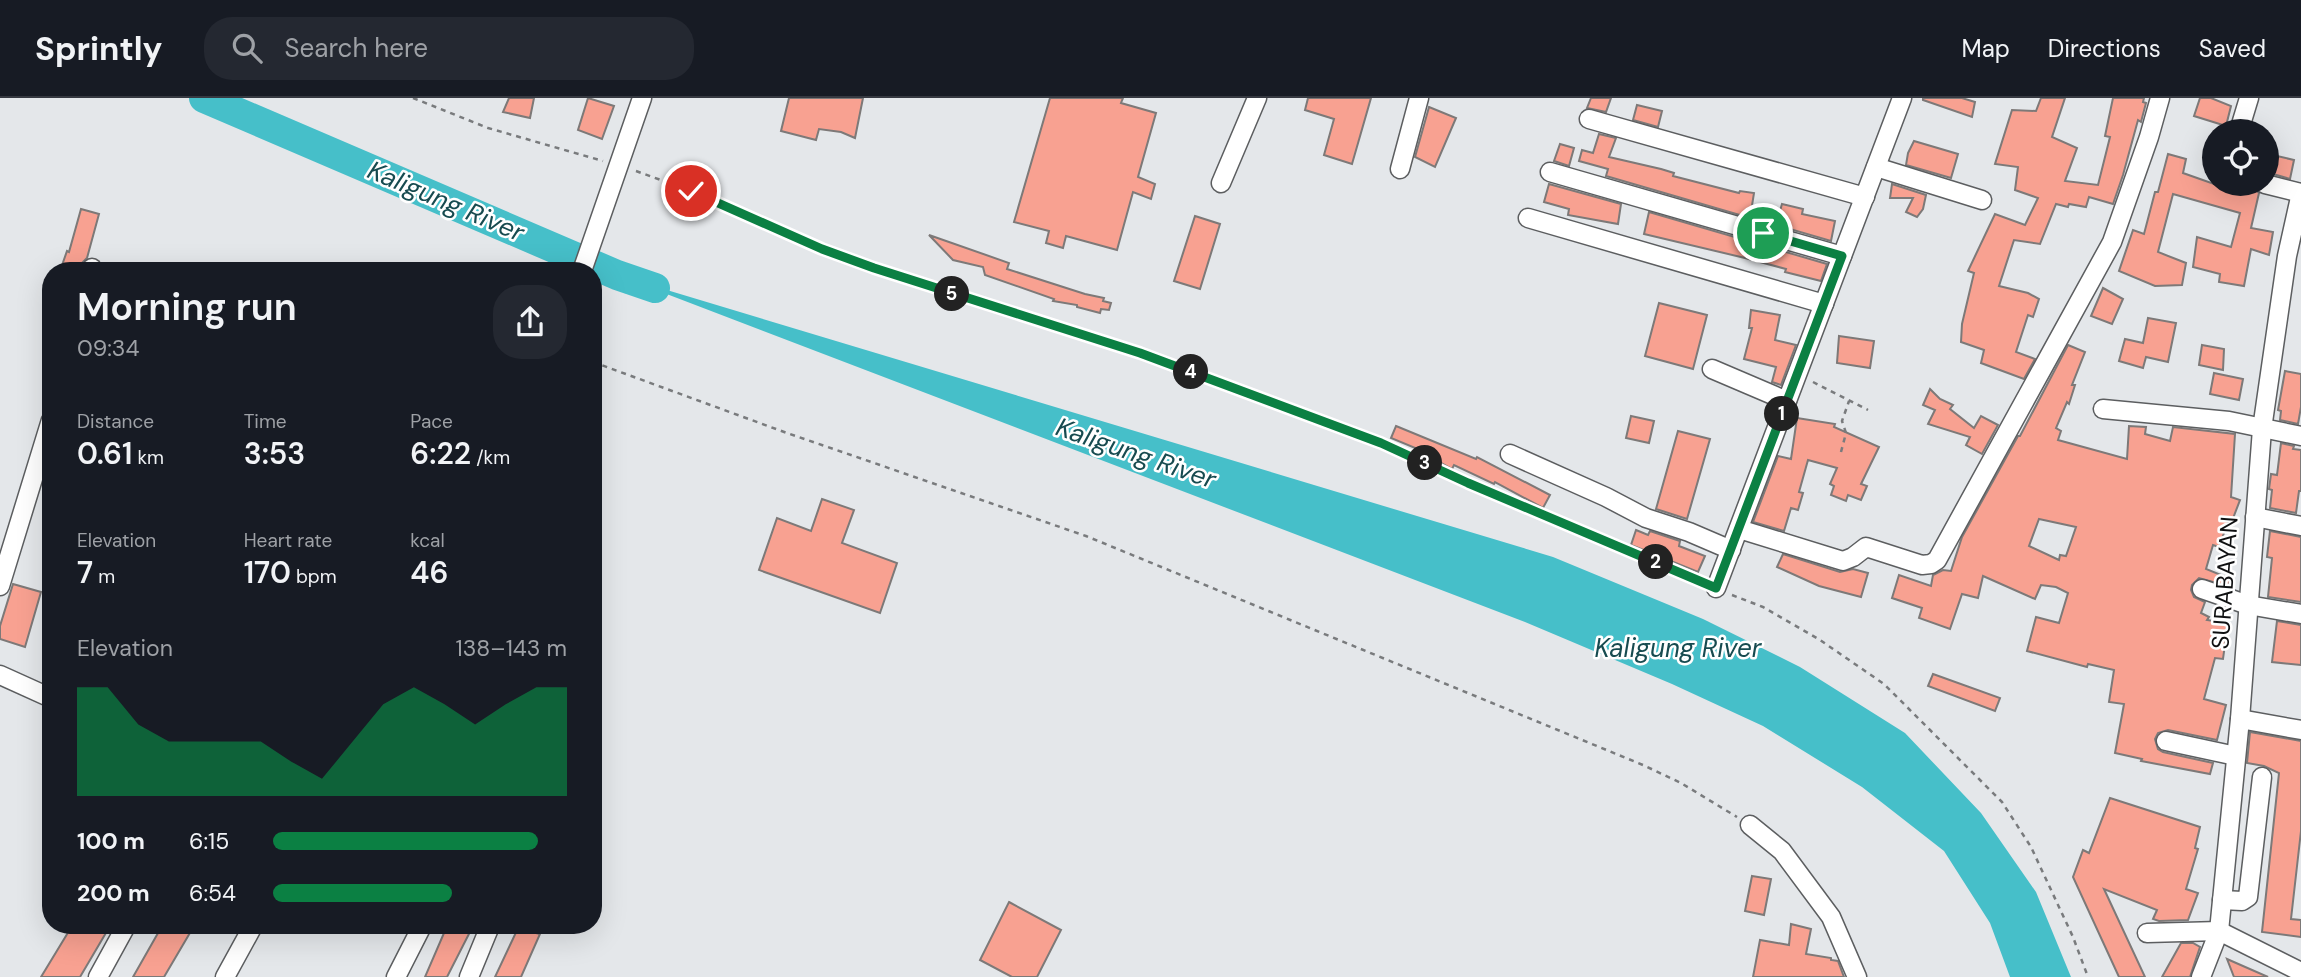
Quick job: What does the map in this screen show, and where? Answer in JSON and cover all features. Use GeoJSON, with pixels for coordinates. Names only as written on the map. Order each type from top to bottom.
{"type":"FeatureCollection","features":[{"type":"Feature","properties":{"kind":"street"},"geometry":{"type":"LineString","coordinates":[[585,262],[642,98]]}},
{"type":"Feature","properties":{"kind":"street"},"geometry":{"type":"LineString","coordinates":[[1221,183],[1256,98]]}},
{"type":"Feature","properties":{"kind":"street"},"geometry":{"type":"LineString","coordinates":[[1400,169],[1419,98]]}},
{"type":"Feature","properties":{"kind":"street"},"geometry":{"type":"LineString","coordinates":[[1716,588],[1902,98]]}},
{"type":"Feature","properties":{"kind":"street"},"geometry":{"type":"LineString","coordinates":[[1739,529],[1843,561],[1866,547],[1922,565],[1937,560],[2112,242],[2160,98]]}},
{"type":"Feature","properties":{"kind":"street"},"geometry":{"type":"LineString","coordinates":[[2243,119],[2249,98]]}},
{"type":"Feature","properties":{"kind":"street"},"geometry":{"type":"LineString","coordinates":[[1589,119],[1865,197]]}},
{"type":"Feature","properties":{"kind":"street"},"geometry":{"type":"LineString","coordinates":[[1876,167],[1982,200]]}},
{"type":"Feature","properties":{"kind":"street"},"geometry":{"type":"LineString","coordinates":[[1550,172],[1842,256]]}},
{"type":"Feature","properties":{"kind":"street"},"geometry":{"type":"LineString","coordinates":[[2279,188],[2301,193]]}},
{"type":"Feature","properties":{"kind":"street","name":"SURABAYAN"},"geometry":{"type":"LineString","coordinates":[[2201,977],[2219,931],[2240,719],[2262,429],[2294,257],[2301,193]]}},
{"type":"Feature","properties":{"kind":"street"},"geometry":{"type":"LineString","coordinates":[[1528,218],[1824,304]]}},
{"type":"Feature","properties":{"kind":"street"},"geometry":{"type":"LineString","coordinates":[[1712,369],[1787,401]]}},
{"type":"Feature","properties":{"kind":"street"},"geometry":{"type":"LineString","coordinates":[[2103,409],[2229,421],[2301,436]]}},
{"type":"Feature","properties":{"kind":"street"},"geometry":{"type":"LineString","coordinates":[[0,586],[42,449]]}},
{"type":"Feature","properties":{"kind":"street"},"geometry":{"type":"LineString","coordinates":[[1510,454],[1646,518],[1731,550]]}},
{"type":"Feature","properties":{"kind":"street"},"geometry":{"type":"LineString","coordinates":[[2255,517],[2301,526]]}},
{"type":"Feature","properties":{"kind":"street"},"geometry":{"type":"LineString","coordinates":[[2202,589],[2248,605],[2301,614]]}},
{"type":"Feature","properties":{"kind":"street"},"geometry":{"type":"LineString","coordinates":[[0,675],[42,694]]}},
{"type":"Feature","properties":{"kind":"street"},"geometry":{"type":"LineString","coordinates":[[2240,719],[2301,730]]}},
{"type":"Feature","properties":{"kind":"street"},"geometry":{"type":"LineString","coordinates":[[2166,741],[2236,756]]}},
{"type":"Feature","properties":{"kind":"street"},"geometry":{"type":"LineString","coordinates":[[2222,900],[2242,901],[2248,897],[2262,777]]}},
{"type":"Feature","properties":{"kind":"street"},"geometry":{"type":"LineString","coordinates":[[2231,810],[2257,814]]}},
{"type":"Feature","properties":{"kind":"street"},"geometry":{"type":"LineString","coordinates":[[1750,825],[1782,850],[1831,917],[1857,977]]}},
{"type":"Feature","properties":{"kind":"street"},"geometry":{"type":"LineString","coordinates":[[2147,933],[2219,931],[2301,972]]}},
{"type":"Feature","properties":{"kind":"street"},"geometry":{"type":"LineString","coordinates":[[98,977],[122,934]]}},
{"type":"Feature","properties":{"kind":"street"},"geometry":{"type":"LineString","coordinates":[[225,977],[249,934]]}},
{"type":"Feature","properties":{"kind":"street"},"geometry":{"type":"LineString","coordinates":[[396,977],[418,934]]}},
{"type":"Feature","properties":{"kind":"street"},"geometry":{"type":"LineString","coordinates":[[469,977],[487,934]]}},
{"type":"Feature","properties":{"kind":"path"},"geometry":{"type":"LineString","coordinates":[[413,98],[488,128],[620,164],[691,191],[835,254],[1140,353],[1381,443],[1468,483],[1763,607],[1820,640],[1884,684],[2002,802],[2031,847],[2073,937],[2088,977]]}},
{"type":"Feature","properties":{"kind":"path"},"geometry":{"type":"LineString","coordinates":[[602,365],[787,433],[1086,536],[1643,765],[1681,783],[1750,825]]}},
{"type":"Feature","properties":{"kind":"path"},"geometry":{"type":"LineString","coordinates":[[1798,373],[1868,410]]}},
{"type":"Feature","properties":{"kind":"path"},"geometry":{"type":"LineString","coordinates":[[1841,453],[1846,433],[1842,421],[1849,401]]}},
{"type":"Feature","properties":{"kind":"water","name":"Kaligung River"},"geometry":{"type":"Polygon","coordinates":[[[617,275],[1553,557],[1703,619],[1800,667],[1905,733],[1981,813],[2036,892],[2071,977],[2010,977],[1990,923],[1944,851],[1862,787],[1763,726],[1525,622],[617,275]]]}},
{"type":"Feature","properties":{"kind":"building"},"geometry":{"type":"Polygon","coordinates":[[[509,98],[534,98],[530,118],[503,112],[509,98]]]}},
{"type":"Feature","properties":{"kind":"building"},"geometry":{"type":"Polygon","coordinates":[[[588,98],[614,106],[602,139],[578,130],[588,98]]]}},
{"type":"Feature","properties":{"kind":"building"},"geometry":{"type":"Polygon","coordinates":[[[789,98],[863,98],[855,138],[841,132],[819,129],[816,140],[781,131],[789,98]]]}},
{"type":"Feature","properties":{"kind":"building"},"geometry":{"type":"Polygon","coordinates":[[[1050,98],[1123,98],[1121,103],[1156,113],[1138,177],[1155,184],[1151,199],[1133,192],[1117,250],[1066,236],[1063,248],[1046,243],[1049,231],[1014,222],[1050,98]]]}},
{"type":"Feature","properties":{"kind":"building"},"geometry":{"type":"Polygon","coordinates":[[[1308,98],[1371,98],[1352,164],[1324,155],[1334,119],[1305,110],[1308,98]]]}},
{"type":"Feature","properties":{"kind":"building"},"geometry":{"type":"Polygon","coordinates":[[[1591,98],[1611,98],[1606,112],[1587,108],[1591,98]]]}},
{"type":"Feature","properties":{"kind":"building"},"geometry":{"type":"Polygon","coordinates":[[[1962,98],[1975,102],[1972,117],[1923,100],[1962,98]]]}},
{"type":"Feature","properties":{"kind":"building"},"geometry":{"type":"Polygon","coordinates":[[[2041,98],[2065,98],[2052,137],[2077,148],[2065,181],[2098,185],[2110,137],[2105,136],[2113,98],[2144,98],[2143,102],[2146,103],[2141,122],[2138,120],[2113,204],[2089,197],[2086,207],[2056,204],[2040,244],[2014,240],[1999,286],[2028,293],[2039,299],[2033,317],[2028,315],[2016,352],[2035,359],[2024,379],[1981,363],[1984,350],[1961,342],[1962,324],[1974,273],[1968,271],[1995,214],[2025,225],[2038,198],[2015,190],[2018,167],[1995,164],[2012,110],[2036,111],[2041,98]]]}},
{"type":"Feature","properties":{"kind":"building"},"geometry":{"type":"Polygon","coordinates":[[[2200,98],[2211,98],[2231,106],[2228,119],[2204,119],[2194,116],[2200,98]]]}},
{"type":"Feature","properties":{"kind":"building"},"geometry":{"type":"Polygon","coordinates":[[[1637,105],[1662,111],[1658,127],[1633,120],[1637,105]]]}},
{"type":"Feature","properties":{"kind":"building"},"geometry":{"type":"Polygon","coordinates":[[[1429,107],[1456,118],[1435,167],[1415,157],[1429,107]]]}},
{"type":"Feature","properties":{"kind":"building"},"geometry":{"type":"Polygon","coordinates":[[[1599,134],[1616,138],[1609,157],[1661,169],[1674,173],[1673,176],[1739,193],[1754,193],[1750,218],[1606,176],[1608,169],[1579,161],[1582,150],[1593,153],[1599,134]]]}},
{"type":"Feature","properties":{"kind":"building"},"geometry":{"type":"Polygon","coordinates":[[[1914,141],[1958,154],[1951,178],[1906,165],[1914,141]]]}},
{"type":"Feature","properties":{"kind":"building"},"geometry":{"type":"Polygon","coordinates":[[[1560,144],[1574,148],[1569,166],[1554,161],[1560,144]]]}},
{"type":"Feature","properties":{"kind":"building"},"geometry":{"type":"Polygon","coordinates":[[[2168,154],[2186,159],[2183,173],[2202,180],[2202,196],[2258,196],[2251,228],[2273,232],[2269,255],[2251,249],[2244,286],[2219,282],[2220,274],[2193,267],[2197,237],[2231,247],[2240,213],[2173,194],[2158,252],[2186,263],[2182,285],[2155,286],[2119,271],[2133,230],[2144,234],[2155,192],[2158,192],[2168,154]]]}},
{"type":"Feature","properties":{"kind":"building"},"geometry":{"type":"Polygon","coordinates":[[[2279,156],[2294,160],[2290,179],[2279,176],[2279,156]]]}},
{"type":"Feature","properties":{"kind":"building"},"geometry":{"type":"Polygon","coordinates":[[[1549,184],[1621,204],[1618,224],[1568,215],[1569,209],[1544,202],[1549,184]]]}},
{"type":"Feature","properties":{"kind":"building"},"geometry":{"type":"Polygon","coordinates":[[[1892,184],[1926,195],[1923,209],[1917,217],[1906,212],[1913,198],[1890,198],[1892,184]]]}},
{"type":"Feature","properties":{"kind":"building"},"geometry":{"type":"Polygon","coordinates":[[[1782,204],[1803,209],[1802,214],[1835,221],[1831,241],[1776,225],[1782,204]]]}},
{"type":"Feature","properties":{"kind":"building"},"geometry":{"type":"Polygon","coordinates":[[[81,209],[99,214],[87,258],[83,262],[63,262],[67,251],[69,252],[81,209]]]}},
{"type":"Feature","properties":{"kind":"building"},"geometry":{"type":"Polygon","coordinates":[[[1649,212],[1827,264],[1821,281],[1745,258],[1644,234],[1649,212]]]}},
{"type":"Feature","properties":{"kind":"building"},"geometry":{"type":"Polygon","coordinates":[[[1195,216],[1220,224],[1200,289],[1174,281],[1195,216]]]}},
{"type":"Feature","properties":{"kind":"building"},"geometry":{"type":"Polygon","coordinates":[[[929,235],[1009,263],[1007,269],[1104,298],[1103,301],[1111,303],[1109,310],[1101,309],[1100,313],[1053,301],[1054,299],[985,275],[983,267],[953,260],[929,235]]]}},
{"type":"Feature","properties":{"kind":"building"},"geometry":{"type":"Polygon","coordinates":[[[2103,288],[2123,299],[2112,324],[2091,316],[2103,288]]]}},
{"type":"Feature","properties":{"kind":"building"},"geometry":{"type":"Polygon","coordinates":[[[1659,303],[1707,315],[1693,369],[1645,356],[1659,303]]]}},
{"type":"Feature","properties":{"kind":"building"},"geometry":{"type":"Polygon","coordinates":[[[1751,310],[1780,315],[1775,340],[1796,345],[1781,385],[1772,382],[1776,367],[1744,359],[1752,328],[1749,328],[1751,310]]]}},
{"type":"Feature","properties":{"kind":"building"},"geometry":{"type":"Polygon","coordinates":[[[2148,318],[2176,323],[2168,362],[2146,357],[2143,368],[2119,361],[2125,339],[2143,343],[2148,318]]]}},
{"type":"Feature","properties":{"kind":"building"},"geometry":{"type":"Polygon","coordinates":[[[1839,336],[1874,341],[1870,368],[1837,363],[1839,336]]]}},
{"type":"Feature","properties":{"kind":"building"},"geometry":{"type":"Polygon","coordinates":[[[2068,345],[2085,352],[2072,385],[2075,385],[2069,404],[2067,402],[2056,428],[2061,431],[2058,440],[2127,459],[2129,426],[2146,427],[2145,434],[2170,441],[2173,427],[2235,434],[2231,497],[2240,500],[2232,521],[2229,519],[2219,547],[2213,545],[2206,569],[2231,579],[2228,586],[2199,578],[2191,590],[2194,597],[2205,602],[2201,613],[2209,617],[2207,620],[2228,623],[2223,659],[2215,658],[2204,699],[2226,705],[2217,740],[2168,730],[2158,733],[2155,739],[2158,749],[2163,752],[2213,763],[2210,774],[2141,761],[2142,759],[2115,753],[2124,704],[2109,702],[2114,670],[2088,664],[2087,667],[2027,651],[2036,617],[2059,623],[2068,593],[2056,587],[2041,585],[2035,599],[1983,576],[1978,598],[1962,594],[1950,629],[1919,618],[1922,608],[1892,598],[1899,575],[1931,586],[1933,575],[1943,570],[1951,571],[1962,537],[2068,345]],[[2039,519],[2029,546],[2059,560],[2060,555],[2066,556],[2076,527],[2039,519]]]}},
{"type":"Feature","properties":{"kind":"building"},"geometry":{"type":"Polygon","coordinates":[[[2202,345],[2224,349],[2223,370],[2199,365],[2202,345]]]}},
{"type":"Feature","properties":{"kind":"building"},"geometry":{"type":"Polygon","coordinates":[[[2285,371],[2301,374],[2298,424],[2280,420],[2281,411],[2278,410],[2285,371]]]}},
{"type":"Feature","properties":{"kind":"building"},"geometry":{"type":"Polygon","coordinates":[[[2214,373],[2243,379],[2239,400],[2210,394],[2214,373]]]}},
{"type":"Feature","properties":{"kind":"building"},"geometry":{"type":"Polygon","coordinates":[[[1930,389],[1940,399],[1953,405],[1950,409],[1974,428],[1981,416],[1998,425],[1982,454],[1966,445],[1970,437],[1928,424],[1935,410],[1923,405],[1930,389]]]}},
{"type":"Feature","properties":{"kind":"building"},"geometry":{"type":"Polygon","coordinates":[[[1631,416],[1654,421],[1649,443],[1626,438],[1631,416]]]}},
{"type":"Feature","properties":{"kind":"building"},"geometry":{"type":"Polygon","coordinates":[[[1797,418],[1835,424],[1834,427],[1879,447],[1861,484],[1867,486],[1861,500],[1848,495],[1846,501],[1831,495],[1834,486],[1830,484],[1837,468],[1808,460],[1799,492],[1803,493],[1798,510],[1791,508],[1784,531],[1753,522],[1778,456],[1791,459],[1797,418]]]}},
{"type":"Feature","properties":{"kind":"building"},"geometry":{"type":"Polygon","coordinates":[[[1396,426],[1476,459],[1477,457],[1550,495],[1543,508],[1495,482],[1494,484],[1454,465],[1452,469],[1436,460],[1437,457],[1391,438],[1396,426]]]}},
{"type":"Feature","properties":{"kind":"building"},"geometry":{"type":"Polygon","coordinates":[[[1678,431],[1710,439],[1687,519],[1656,509],[1678,431]]]}},
{"type":"Feature","properties":{"kind":"building"},"geometry":{"type":"Polygon","coordinates":[[[2281,443],[2301,450],[2301,491],[2296,513],[2270,508],[2271,474],[2277,475],[2281,443]]]}},
{"type":"Feature","properties":{"kind":"building"},"geometry":{"type":"Polygon","coordinates":[[[822,499],[854,510],[842,543],[897,563],[880,613],[759,570],[777,518],[811,531],[822,499]]]}},
{"type":"Feature","properties":{"kind":"building"},"geometry":{"type":"Polygon","coordinates":[[[1636,530],[1648,535],[1650,531],[1680,541],[1679,546],[1705,556],[1698,572],[1631,545],[1636,530]]]}},
{"type":"Feature","properties":{"kind":"building"},"geometry":{"type":"Polygon","coordinates":[[[2270,531],[2301,537],[2301,602],[2268,597],[2272,558],[2267,557],[2270,531]]]}},
{"type":"Feature","properties":{"kind":"building"},"geometry":{"type":"Polygon","coordinates":[[[1783,554],[1840,572],[1853,569],[1868,573],[1861,597],[1819,586],[1777,567],[1783,554]]]}},
{"type":"Feature","properties":{"kind":"building"},"geometry":{"type":"Polygon","coordinates":[[[13,584],[41,592],[25,647],[0,639],[0,626],[13,584]]]}},
{"type":"Feature","properties":{"kind":"building"},"geometry":{"type":"Polygon","coordinates":[[[2277,621],[2301,625],[2301,665],[2272,662],[2277,621]]]}},
{"type":"Feature","properties":{"kind":"building"},"geometry":{"type":"Polygon","coordinates":[[[1933,674],[2000,698],[1995,711],[1928,686],[1933,674]]]}},
{"type":"Feature","properties":{"kind":"building"},"geometry":{"type":"Polygon","coordinates":[[[2250,732],[2301,741],[2301,831],[2291,919],[2301,920],[2301,937],[2262,932],[2279,773],[2264,766],[2247,763],[2250,732]]]}},
{"type":"Feature","properties":{"kind":"building"},"geometry":{"type":"Polygon","coordinates":[[[2110,798],[2200,827],[2195,848],[2198,849],[2186,889],[2198,893],[2188,920],[2153,919],[2157,910],[2104,889],[2145,977],[2119,977],[2073,877],[2083,850],[2089,853],[2110,798]]]}},
{"type":"Feature","properties":{"kind":"building"},"geometry":{"type":"Polygon","coordinates":[[[1752,876],[1771,879],[1764,915],[1745,911],[1752,876]]]}},
{"type":"Feature","properties":{"kind":"building"},"geometry":{"type":"Polygon","coordinates":[[[1009,902],[1061,930],[1037,977],[1012,977],[980,960],[1009,902]]]}},
{"type":"Feature","properties":{"kind":"building"},"geometry":{"type":"Polygon","coordinates":[[[1791,924],[1811,929],[1806,954],[1838,961],[1844,977],[1753,977],[1760,940],[1789,945],[1791,924]]]}},
{"type":"Feature","properties":{"kind":"building"},"geometry":{"type":"Polygon","coordinates":[[[67,934],[105,934],[80,977],[41,977],[67,934]]]}},
{"type":"Feature","properties":{"kind":"building"},"geometry":{"type":"Polygon","coordinates":[[[157,934],[189,934],[164,977],[133,977],[157,934]]]}},
{"type":"Feature","properties":{"kind":"building"},"geometry":{"type":"Polygon","coordinates":[[[444,934],[469,934],[447,977],[425,977],[444,934]]]}},
{"type":"Feature","properties":{"kind":"building"},"geometry":{"type":"Polygon","coordinates":[[[515,934],[540,934],[521,977],[495,977],[515,934]]]}},
{"type":"Feature","properties":{"kind":"building"},"geometry":{"type":"Polygon","coordinates":[[[2181,943],[2193,943],[2200,947],[2190,977],[2162,977],[2181,943]]]}},
{"type":"Feature","properties":{"kind":"building"},"geometry":{"type":"Polygon","coordinates":[[[2227,959],[2268,977],[2234,977],[2227,959]]]}},
{"type":"Feature","properties":{"kind":"waterway","name":"Kaligung River"},"geometry":{"type":"LineString","coordinates":[[204,98],[587,262]]}},
{"type":"Feature","properties":{"kind":"waterway","name":"Kaligung River"},"geometry":{"type":"LineString","coordinates":[[602,269],[655,288]]}},
{"type":"Feature","properties":{"kind":"route"},"geometry":{"type":"LineString","coordinates":[[691,191],[822,249],[874,268],[1140,353],[1381,443],[1468,483],[1716,588],[1842,256],[1763,233]]}}]}
